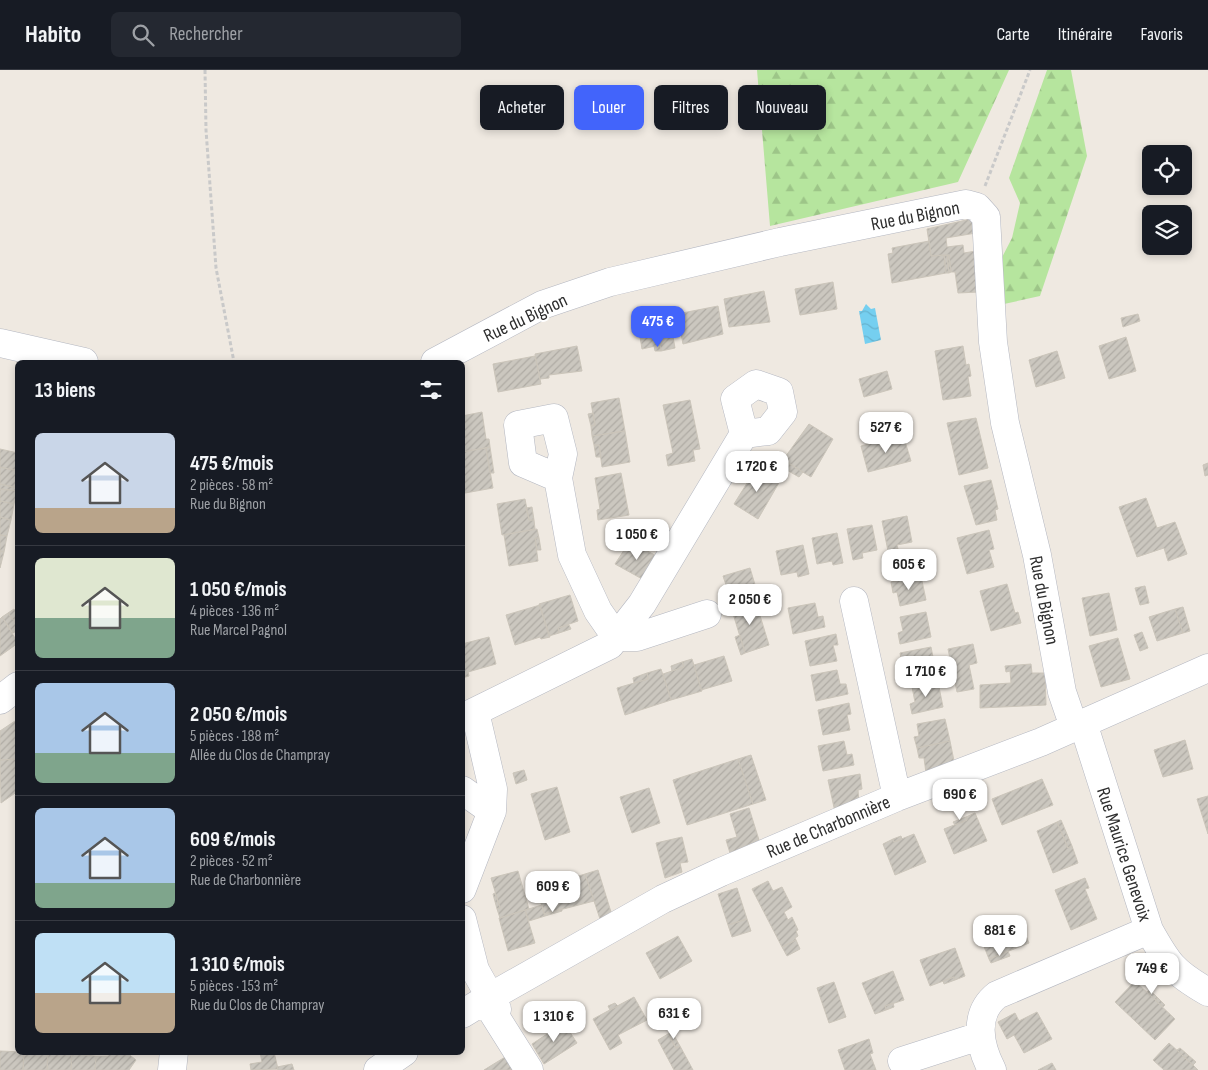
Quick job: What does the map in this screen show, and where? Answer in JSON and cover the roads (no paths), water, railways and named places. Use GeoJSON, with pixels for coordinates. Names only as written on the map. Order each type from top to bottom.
{"type":"FeatureCollection","features":[{"type":"Feature","properties":{"kind":"street","name":"Rue du Bignon"},"geometry":{"type":"LineString","coordinates":[[439,360],[542,305],[610,282],[826,232],[966,204],[977,207],[986,217],[993,342],[1005,423],[1037,555],[1062,692],[1078,725]]}},
{"type":"Feature","properties":{"kind":"street"},"geometry":{"type":"LineString","coordinates":[[0,344],[75,360]]}},
{"type":"Feature","properties":{"kind":"street"},"geometry":{"type":"LineString","coordinates":[[465,881],[492,811],[492,789],[469,715],[610,644],[642,604],[744,434]]}},
{"type":"Feature","properties":{"kind":"street"},"geometry":{"type":"LineString","coordinates":[[558,478],[572,555],[598,612],[616,637]]}},
{"type":"Feature","properties":{"kind":"street"},"geometry":{"type":"LineString","coordinates":[[854,601],[897,797]]}},
{"type":"Feature","properties":{"kind":"street"},"geometry":{"type":"LineString","coordinates":[[616,637],[637,637],[707,614]]}},
{"type":"Feature","properties":{"kind":"street","name":"Rue de Charbonnière"},"geometry":{"type":"LineString","coordinates":[[483,1005],[663,899],[897,797],[1041,742],[1208,668]]}},
{"type":"Feature","properties":{"kind":"street"},"geometry":{"type":"LineString","coordinates":[[0,700],[15,688]]}},
{"type":"Feature","properties":{"kind":"street","name":"Rue Maurice Genevoix"},"geometry":{"type":"LineString","coordinates":[[1078,725],[1149,930],[1166,962],[1176,972],[1208,992]]}},
{"type":"Feature","properties":{"kind":"street"},"geometry":{"type":"LineString","coordinates":[[465,792],[492,811]]}},
{"type":"Feature","properties":{"kind":"street"},"geometry":{"type":"LineString","coordinates":[[992,1070],[980,1036],[982,1014],[987,1003],[997,995],[1149,930]]}},
{"type":"Feature","properties":{"kind":"street"},"geometry":{"type":"LineString","coordinates":[[465,931],[483,1005],[529,1070]]}},
{"type":"Feature","properties":{"kind":"street"},"geometry":{"type":"LineString","coordinates":[[902,1061],[980,1036]]}},
{"type":"Feature","properties":{"kind":"street"},"geometry":{"type":"LineString","coordinates":[[172,1070],[174,1055]]}},
{"type":"Feature","properties":{"kind":"street"},"geometry":{"type":"LineString","coordinates":[[378,1070],[400,1055]]}},
{"type":"Feature","properties":{"kind":"water"},"geometry":{"type":"Polygon","coordinates":[[[866,304],[871,309],[875,308],[881,340],[865,344],[859,311],[862,311],[866,304]]]}}]}
